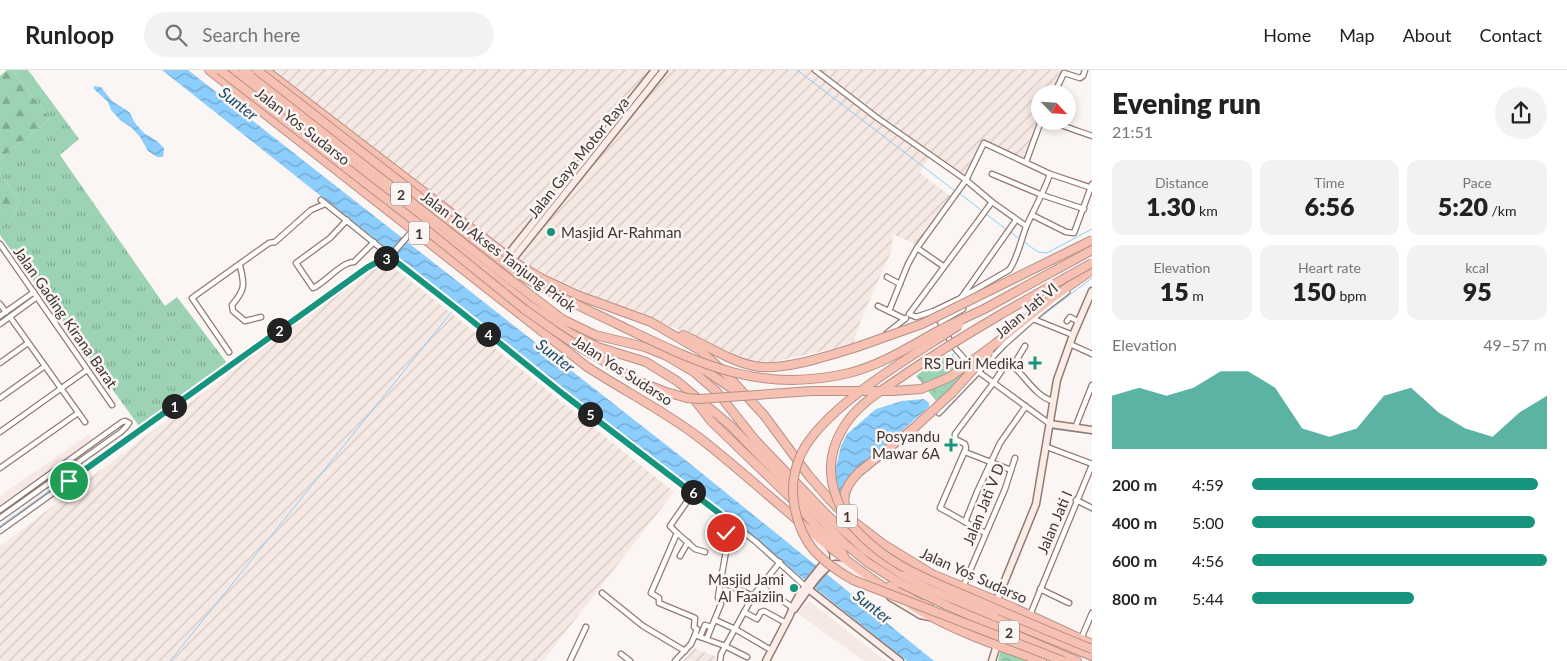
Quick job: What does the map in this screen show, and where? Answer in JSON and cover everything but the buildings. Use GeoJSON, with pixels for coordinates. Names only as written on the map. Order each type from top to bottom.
{"type":"FeatureCollection","features":[{"type":"Feature","properties":{"kind":"highway"},"geometry":{"type":"LineString","coordinates":[[220,70],[429,232],[524,309],[584,350],[640,382],[666,392],[699,399],[812,391],[893,392],[921,388],[950,377],[1055,296],[1092,272]]}},
{"type":"Feature","properties":{"kind":"highway","name":"Jalan Tol Akses Tanjung Priok"},"geometry":{"type":"LineString","coordinates":[[232,70],[497,274],[538,302],[576,326],[595,335],[645,347],[685,366],[721,396],[756,441],[827,515],[865,550],[929,598],[1077,661]]}},
{"type":"Feature","properties":{"kind":"highway","name":"Jalan Tol Akses Tanjung Priok"},"geometry":{"type":"LineString","coordinates":[[244,70],[497,274],[525,302],[570,333],[598,347],[646,362],[688,390],[732,427],[834,535],[867,562],[902,579],[1092,656]]}},
{"type":"Feature","properties":{"kind":"highway"},"geometry":{"type":"LineString","coordinates":[[257,70],[518,274],[667,347],[724,371],[752,377],[789,380],[849,373],[896,354],[986,308],[1092,250]]}},
{"type":"Feature","properties":{"kind":"highway","name":"Jalan Yos Sudarso"},"geometry":{"type":"LineString","coordinates":[[265,70],[509,258],[539,277],[564,289],[651,322],[685,341],[714,361],[764,415],[808,476],[837,508],[883,544],[932,574],[997,600],[1092,644]]}},
{"type":"Feature","properties":{"kind":"highway","name":"Jalan Yos Sudarso"},"geometry":{"type":"LineString","coordinates":[[210,71],[414,229],[586,366],[699,437],[808,529],[869,576],[931,617],[962,632],[1042,661]]}},
{"type":"Feature","properties":{"kind":"highway"},"geometry":{"type":"LineString","coordinates":[[651,322],[688,337],[734,360],[755,366],[774,367],[836,354],[922,324],[1092,240]]}},
{"type":"Feature","properties":{"kind":"highway"},"geometry":{"type":"LineString","coordinates":[[1092,263],[962,337],[872,398],[851,416],[842,428],[836,440],[831,466],[834,495],[840,509],[851,525],[873,547],[904,568],[934,582],[1092,649]]}},
{"type":"Feature","properties":{"kind":"highway"},"geometry":{"type":"LineString","coordinates":[[986,308],[874,383],[838,410],[812,436],[801,455],[794,475],[792,492],[796,515],[801,531],[820,558],[853,580],[1063,661]]}},
{"type":"Feature","properties":{"kind":"highway"},"geometry":{"type":"LineString","coordinates":[[940,577],[884,541],[854,518],[846,510],[844,500],[846,490],[848,484],[859,472],[915,427],[946,398],[995,344]]}},
{"type":"Feature","properties":{"kind":"highway"},"geometry":{"type":"LineString","coordinates":[[665,355],[681,358],[706,371],[738,393],[764,415]]}},
{"type":"Feature","properties":{"kind":"highway"},"geometry":{"type":"LineString","coordinates":[[688,390],[711,420],[794,501],[816,526],[839,546],[845,558]]}},
{"type":"Feature","properties":{"kind":"highway"},"geometry":{"type":"LineString","coordinates":[[869,576],[920,603],[927,604],[934,599],[937,592],[932,574]]}},
{"type":"Feature","properties":{"kind":"highway"},"geometry":{"type":"LineString","coordinates":[[949,625],[943,616],[944,603],[950,595],[964,587]]}},
{"type":"Feature","properties":{"kind":"street","name":"Jalan Gaya Motor Raya"},"geometry":{"type":"LineString","coordinates":[[623,116],[655,70]]}},
{"type":"Feature","properties":{"kind":"street","name":"Jalan Gaya Motor Raya"},"geometry":{"type":"LineString","coordinates":[[509,258],[623,116],[664,70]]}},
{"type":"Feature","properties":{"kind":"street"},"geometry":{"type":"LineString","coordinates":[[815,70],[876,117],[966,180],[992,202],[1026,226]]}},
{"type":"Feature","properties":{"kind":"street"},"geometry":{"type":"LineString","coordinates":[[1058,85],[1064,73],[1067,72],[1078,78],[1083,77],[1085,70]]}},
{"type":"Feature","properties":{"kind":"street"},"geometry":{"type":"LineString","coordinates":[[1026,162],[1038,130]]}},
{"type":"Feature","properties":{"kind":"street"},"geometry":{"type":"LineString","coordinates":[[1076,130],[1092,136]]}},
{"type":"Feature","properties":{"kind":"street"},"geometry":{"type":"LineString","coordinates":[[889,312],[917,248],[966,180],[984,143],[1050,174],[1092,186],[1074,233],[1066,232],[1032,215]]}},
{"type":"Feature","properties":{"kind":"street"},"geometry":{"type":"LineString","coordinates":[[992,174],[1042,195],[1084,209]]}},
{"type":"Feature","properties":{"kind":"street"},"geometry":{"type":"LineString","coordinates":[[910,314],[916,316],[934,310],[961,298],[1010,270],[1026,226],[1042,195],[1050,174]]}},
{"type":"Feature","properties":{"kind":"street"},"geometry":{"type":"LineString","coordinates":[[321,200],[563,394],[732,523],[900,661]]}},
{"type":"Feature","properties":{"kind":"street"},"geometry":{"type":"LineString","coordinates":[[887,333],[910,314],[943,266],[992,202]]}},
{"type":"Feature","properties":{"kind":"street"},"geometry":{"type":"LineString","coordinates":[[229,352],[192,298],[240,266],[269,243],[275,242],[311,210],[325,204]]}},
{"type":"Feature","properties":{"kind":"street"},"geometry":{"type":"LineString","coordinates":[[347,220],[330,238],[296,263],[312,288],[349,262],[354,262],[374,242]]}},
{"type":"Feature","properties":{"kind":"street"},"geometry":{"type":"LineString","coordinates":[[940,322],[963,309],[961,298],[1016,220]]}},
{"type":"Feature","properties":{"kind":"street"},"geometry":{"type":"LineString","coordinates":[[0,531],[368,267],[390,255],[414,229]]}},
{"type":"Feature","properties":{"kind":"street","name":"Jalan Gading Kirana Barat"},"geometry":{"type":"LineString","coordinates":[[0,244],[112,405]]}},
{"type":"Feature","properties":{"kind":"street"},"geometry":{"type":"LineString","coordinates":[[917,248],[943,266]]}},
{"type":"Feature","properties":{"kind":"street"},"geometry":{"type":"LineString","coordinates":[[240,266],[244,282],[243,289],[232,305],[233,311],[245,321],[260,317]]}},
{"type":"Feature","properties":{"kind":"street","name":"Jalan Jati VI"},"geometry":{"type":"LineString","coordinates":[[939,413],[1005,344],[1092,272]]}},
{"type":"Feature","properties":{"kind":"street"},"geometry":{"type":"LineString","coordinates":[[887,277],[900,284]]}},
{"type":"Feature","properties":{"kind":"street"},"geometry":{"type":"LineString","coordinates":[[997,600],[1036,504],[1047,447],[1053,401],[1061,366],[1092,290]]}},
{"type":"Feature","properties":{"kind":"street"},"geometry":{"type":"LineString","coordinates":[[0,316],[34,292]]}},
{"type":"Feature","properties":{"kind":"street"},"geometry":{"type":"LineString","coordinates":[[0,324],[37,297]]}},
{"type":"Feature","properties":{"kind":"street"},"geometry":{"type":"LineString","coordinates":[[0,304],[6,312]]}},
{"type":"Feature","properties":{"kind":"street"},"geometry":{"type":"LineString","coordinates":[[878,306],[905,319]]}},
{"type":"Feature","properties":{"kind":"street"},"geometry":{"type":"LineString","coordinates":[[934,310],[953,346],[978,373],[1050,427],[1092,430]]}},
{"type":"Feature","properties":{"kind":"street"},"geometry":{"type":"LineString","coordinates":[[10,317],[85,422]]}},
{"type":"Feature","properties":{"kind":"street"},"geometry":{"type":"LineString","coordinates":[[1067,321],[1070,317],[1079,322]]}},
{"type":"Feature","properties":{"kind":"street"},"geometry":{"type":"LineString","coordinates":[[1035,320],[1073,335]]}},
{"type":"Feature","properties":{"kind":"street"},"geometry":{"type":"LineString","coordinates":[[0,363],[28,343]]}},
{"type":"Feature","properties":{"kind":"street"},"geometry":{"type":"LineString","coordinates":[[1070,344],[1092,354]]}},
{"type":"Feature","properties":{"kind":"street"},"geometry":{"type":"LineString","coordinates":[[1012,366],[1024,346]]}},
{"type":"Feature","properties":{"kind":"street"},"geometry":{"type":"LineString","coordinates":[[985,533],[941,510],[940,506],[965,452],[966,444],[956,439],[955,434],[1006,364],[1012,366],[1025,377],[1043,397],[1053,401]]}},
{"type":"Feature","properties":{"kind":"street"},"geometry":{"type":"LineString","coordinates":[[0,398],[45,366]]}},
{"type":"Feature","properties":{"kind":"street"},"geometry":{"type":"LineString","coordinates":[[0,432],[87,370]]}},
{"type":"Feature","properties":{"kind":"street"},"geometry":{"type":"LineString","coordinates":[[1075,428],[1092,385]]}},
{"type":"Feature","properties":{"kind":"street"},"geometry":{"type":"LineString","coordinates":[[965,522],[1000,443],[1025,408]]}},
{"type":"Feature","properties":{"kind":"street"},"geometry":{"type":"LineString","coordinates":[[0,468],[78,413]]}},
{"type":"Feature","properties":{"kind":"street"},"geometry":{"type":"LineString","coordinates":[[0,510],[99,439],[124,422],[128,422],[124,429],[0,518]]}},
{"type":"Feature","properties":{"kind":"street"},"geometry":{"type":"LineString","coordinates":[[99,439],[103,444]]}},
{"type":"Feature","properties":{"kind":"street"},"geometry":{"type":"LineString","coordinates":[[1047,447],[1092,465]]}},
{"type":"Feature","properties":{"kind":"street"},"geometry":{"type":"LineString","coordinates":[[965,452],[1011,470]]}},
{"type":"Feature","properties":{"kind":"street","name":"Jalan Jati V D"},"geometry":{"type":"LineString","coordinates":[[964,587],[1005,488],[1015,458]]}},
{"type":"Feature","properties":{"kind":"street","name":"Jalan Jati I"},"geometry":{"type":"LineString","coordinates":[[1030,615],[1092,465]]}},
{"type":"Feature","properties":{"kind":"street"},"geometry":{"type":"LineString","coordinates":[[693,493],[670,526],[695,549],[704,552]]}},
{"type":"Feature","properties":{"kind":"street"},"geometry":{"type":"LineString","coordinates":[[20,496],[24,502]]}},
{"type":"Feature","properties":{"kind":"street"},"geometry":{"type":"LineString","coordinates":[[1076,500],[1092,508]]}},
{"type":"Feature","properties":{"kind":"street"},"geometry":{"type":"LineString","coordinates":[[706,638],[721,604],[718,598],[726,552],[724,539],[732,523]]}},
{"type":"Feature","properties":{"kind":"street"},"geometry":{"type":"LineString","coordinates":[[766,661],[792,608],[794,609],[824,567],[826,555],[808,529]]}},
{"type":"Feature","properties":{"kind":"street"},"geometry":{"type":"LineString","coordinates":[[677,533],[651,593],[659,598],[659,603],[695,618],[694,627],[697,629],[698,636]]}},
{"type":"Feature","properties":{"kind":"street"},"geometry":{"type":"LineString","coordinates":[[680,556],[688,542]]}},
{"type":"Feature","properties":{"kind":"street"},"geometry":{"type":"LineString","coordinates":[[720,661],[725,646],[753,596],[780,562]]}},
{"type":"Feature","properties":{"kind":"street"},"geometry":{"type":"LineString","coordinates":[[824,567],[834,564],[842,565],[913,612],[931,617]]}},
{"type":"Feature","properties":{"kind":"street"},"geometry":{"type":"LineString","coordinates":[[720,581],[753,596]]}},
{"type":"Feature","properties":{"kind":"street"},"geometry":{"type":"LineString","coordinates":[[760,586],[792,608]]}},
{"type":"Feature","properties":{"kind":"street"},"geometry":{"type":"LineString","coordinates":[[1040,589],[1069,603]]}},
{"type":"Feature","properties":{"kind":"street"},"geometry":{"type":"LineString","coordinates":[[602,593],[643,626],[685,651]]}},
{"type":"Feature","properties":{"kind":"street"},"geometry":{"type":"LineString","coordinates":[[744,612],[757,619],[761,612],[764,611],[786,623]]}},
{"type":"Feature","properties":{"kind":"street"},"geometry":{"type":"LineString","coordinates":[[1081,639],[1092,613]]}},
{"type":"Feature","properties":{"kind":"street"},"geometry":{"type":"LineString","coordinates":[[715,620],[772,650]]}},
{"type":"Feature","properties":{"kind":"street"},"geometry":{"type":"LineString","coordinates":[[675,661],[692,644],[705,625],[711,627]]}},
{"type":"Feature","properties":{"kind":"street"},"geometry":{"type":"LineString","coordinates":[[565,654],[571,659],[587,629]]}},
{"type":"Feature","properties":{"kind":"street"},"geometry":{"type":"LineString","coordinates":[[698,636],[747,657]]}},
{"type":"Feature","properties":{"kind":"street"},"geometry":{"type":"LineString","coordinates":[[992,661],[997,645]]}},
{"type":"Feature","properties":{"kind":"street"},"geometry":{"type":"LineString","coordinates":[[621,654],[630,661]]}},
{"type":"Feature","properties":{"kind":"shaded area"},"geometry":{"type":"Polygon","coordinates":[[[270,70],[1063,70],[1056,85],[1031,85],[1031,130],[1037,130],[1027,162],[984,143],[965,179],[931,154],[920,173],[953,198],[918,246],[893,234],[891,252],[861,320],[853,344],[760,365],[724,355],[719,347],[656,320],[612,306],[509,256],[270,70]]]}},
{"type":"Feature","properties":{"kind":"shaded area"},"geometry":{"type":"Polygon","coordinates":[[[382,258],[674,492],[543,661],[0,661],[0,546],[382,258]]]}},
{"type":"Feature","properties":{"kind":"shaded area"},"geometry":{"type":"Polygon","coordinates":[[[89,434],[97,445],[0,514],[0,496],[89,434]]]}},
{"type":"Feature","properties":{"kind":"shaded area"},"geometry":{"type":"Polygon","coordinates":[[[809,601],[886,661],[864,661],[797,613],[809,601]]]}},
{"type":"Feature","properties":{"kind":"shaded area"},"geometry":{"type":"Polygon","coordinates":[[[694,648],[716,657],[715,661],[683,661],[694,648]]]}},
{"type":"Feature","properties":{"kind":"green space"},"geometry":{"type":"Polygon","coordinates":[[[7,70],[12,70],[50,119],[0,159],[0,76],[7,70]]]}},
{"type":"Feature","properties":{"kind":"green space"},"geometry":{"type":"Polygon","coordinates":[[[12,70],[28,70],[79,139],[60,155],[165,306],[177,297],[227,363],[139,426],[0,235],[0,228],[12,218],[20,201],[0,173],[0,159],[50,119],[12,70]]]}},
{"type":"Feature","properties":{"kind":"green space"},"geometry":{"type":"Polygon","coordinates":[[[0,173],[20,201],[12,218],[0,228],[0,173]]]}},
{"type":"Feature","properties":{"kind":"green space"},"geometry":{"type":"Polygon","coordinates":[[[949,355],[973,376],[940,406],[916,376],[933,363],[949,355]]]}},
{"type":"Feature","properties":{"kind":"green space"},"geometry":{"type":"Polygon","coordinates":[[[1001,649],[1028,661],[998,661],[1001,649]]]}},
{"type":"Feature","properties":{"kind":"water"},"geometry":{"type":"Polygon","coordinates":[[[162,70],[188,70],[688,462],[934,661],[907,661],[162,70]]]}},
{"type":"Feature","properties":{"kind":"water"},"geometry":{"type":"Polygon","coordinates":[[[94,86],[101,87],[112,101],[130,113],[135,123],[144,133],[164,148],[163,157],[157,157],[148,151],[140,137],[111,110],[108,102],[94,89],[94,86]]]}},
{"type":"Feature","properties":{"kind":"water"},"geometry":{"type":"Polygon","coordinates":[[[924,399],[929,403],[929,407],[851,475],[839,494],[836,487],[835,472],[841,446],[847,434],[876,409],[902,401],[924,399]]]}},
{"type":"Feature","properties":{"kind":"waterway"},"geometry":{"type":"LineString","coordinates":[[797,70],[955,191]]}},
{"type":"Feature","properties":{"kind":"waterway"},"geometry":{"type":"LineString","coordinates":[[959,193],[1007,230]]}},
{"type":"Feature","properties":{"kind":"waterway"},"geometry":{"type":"LineString","coordinates":[[1023,241],[1038,252],[1047,253],[1092,229]]}},
{"type":"Feature","properties":{"kind":"waterway"},"geometry":{"type":"LineString","coordinates":[[1011,232],[1019,239]]}},
{"type":"Feature","properties":{"kind":"waterway"},"geometry":{"type":"LineString","coordinates":[[1038,319],[1092,278]]}},
{"type":"Feature","properties":{"kind":"waterway"},"geometry":{"type":"LineString","coordinates":[[0,320],[34,295]]}},
{"type":"Feature","properties":{"kind":"waterway"},"geometry":{"type":"LineString","coordinates":[[170,661],[454,309]]}},
{"type":"Feature","properties":{"kind":"waterway"},"geometry":{"type":"LineString","coordinates":[[954,353],[952,356],[963,363]]}},
{"type":"Feature","properties":{"kind":"waterway"},"geometry":{"type":"LineString","coordinates":[[1052,429],[1092,434]]}},
{"type":"Feature","properties":{"kind":"waterway"},"geometry":{"type":"LineString","coordinates":[[0,526],[74,473]]}},
{"type":"Feature","properties":{"kind":"place","name":"Masjid Ar-Rahman"},"geometry":{"type":"Point","coordinates":[551,232]}},
{"type":"Feature","properties":{"kind":"place","name":"RS Puri Medika"},"geometry":{"type":"Point","coordinates":[1035,363]}},
{"type":"Feature","properties":{"kind":"place","name":"Posyandu Mawar 6A"},"geometry":{"type":"Point","coordinates":[951,445]}},
{"type":"Feature","properties":{"kind":"place","name":"Masjid Jami Al Faaiziin"},"geometry":{"type":"Point","coordinates":[794,588]}},
{"type":"Feature","properties":{"kind":"route"},"geometry":{"type":"LineString","coordinates":[[69,481],[368,267],[389,256],[563,394],[732,523],[726,533]]}},
{"type":"Feature","properties":{"kind":"water label","name":"Sunter"},"geometry":{"type":"Point","coordinates":[239,103]}},
{"type":"Feature","properties":{"kind":"water label","name":"Sunter"},"geometry":{"type":"Point","coordinates":[556,355]}},
{"type":"Feature","properties":{"kind":"water label","name":"Sunter"},"geometry":{"type":"Point","coordinates":[873,606]}}]}
